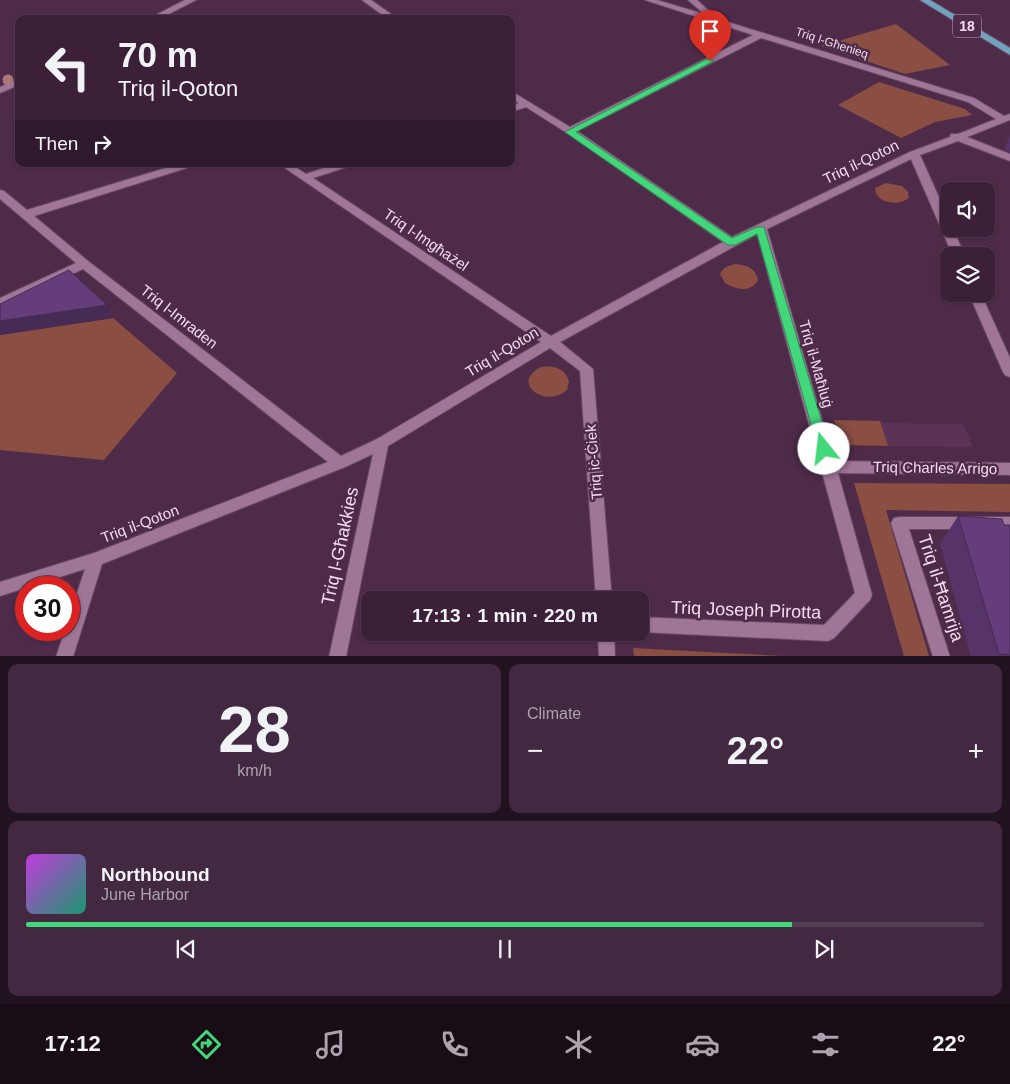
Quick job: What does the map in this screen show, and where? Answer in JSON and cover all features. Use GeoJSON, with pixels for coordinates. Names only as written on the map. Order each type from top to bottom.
{"type":"FeatureCollection","features":[{"type":"Feature","properties":{"kind":"main road","name":"18"},"geometry":{"type":"LineString","coordinates":[[924,0],[1010,52]]}},
{"type":"Feature","properties":{"kind":"street"},"geometry":{"type":"LineString","coordinates":[[160,15],[192,0]]}},
{"type":"Feature","properties":{"kind":"street"},"geometry":{"type":"LineString","coordinates":[[366,0],[388,15]]}},
{"type":"Feature","properties":{"kind":"street","name":"Triq l-Għenieq"},"geometry":{"type":"LineString","coordinates":[[649,0],[971,100],[1007,118]]}},
{"type":"Feature","properties":{"kind":"street"},"geometry":{"type":"LineString","coordinates":[[692,0],[718,22]]}},
{"type":"Feature","properties":{"kind":"street"},"geometry":{"type":"LineString","coordinates":[[570,132],[762,34]]}},
{"type":"Feature","properties":{"kind":"street"},"geometry":{"type":"LineString","coordinates":[[0,90],[15,84]]}},
{"type":"Feature","properties":{"kind":"street"},"geometry":{"type":"LineString","coordinates":[[515,96],[731,242]]}},
{"type":"Feature","properties":{"kind":"street"},"geometry":{"type":"LineString","coordinates":[[515,108],[527,104]]}},
{"type":"Feature","properties":{"kind":"street","name":"Triq il-Qoton"},"geometry":{"type":"LineString","coordinates":[[0,589],[96,559],[340,463],[382,443],[551,342],[731,242],[914,154],[955,136],[1007,118]]}},
{"type":"Feature","properties":{"kind":"street"},"geometry":{"type":"LineString","coordinates":[[955,136],[1010,158]]}},
{"type":"Feature","properties":{"kind":"street"},"geometry":{"type":"LineString","coordinates":[[914,154],[955,247]]}},
{"type":"Feature","properties":{"kind":"street"},"geometry":{"type":"LineString","coordinates":[[24,215],[179,167]]}},
{"type":"Feature","properties":{"kind":"street","name":"Triq l-Imgħażel"},"geometry":{"type":"LineString","coordinates":[[289,167],[551,342]]}},
{"type":"Feature","properties":{"kind":"street"},"geometry":{"type":"LineString","coordinates":[[306,177],[337,167]]}},
{"type":"Feature","properties":{"kind":"street","name":"Triq l-Imraden"},"geometry":{"type":"LineString","coordinates":[[0,193],[84,264],[340,463]]}},
{"type":"Feature","properties":{"kind":"street","name":"Triq il-Maħluġ"},"geometry":{"type":"LineString","coordinates":[[760,229],[864,595]]}},
{"type":"Feature","properties":{"kind":"street"},"geometry":{"type":"LineString","coordinates":[[0,303],[84,264]]}},
{"type":"Feature","properties":{"kind":"street"},"geometry":{"type":"LineString","coordinates":[[979,302],[1010,372]]}},
{"type":"Feature","properties":{"kind":"street","name":"Triq iċ-Ċiek"},"geometry":{"type":"LineString","coordinates":[[551,342],[586,369],[603,591]]}},
{"type":"Feature","properties":{"kind":"street","name":"Triq l-Għakkies"},"geometry":{"type":"LineString","coordinates":[[338,656],[382,443]]}},
{"type":"Feature","properties":{"kind":"street","name":"Triq Charles Arrigo"},"geometry":{"type":"LineString","coordinates":[[829,467],[1010,469]]}},
{"type":"Feature","properties":{"kind":"street","name":"Triq il-Ħamrija"},"geometry":{"type":"LineString","coordinates":[[942,656],[899,522],[1010,523]]}},
{"type":"Feature","properties":{"kind":"street"},"geometry":{"type":"LineString","coordinates":[[64,656],[96,559]]}},
{"type":"Feature","properties":{"kind":"street","name":"Triq Joseph Pirotta"},"geometry":{"type":"LineString","coordinates":[[649,625],[828,634],[864,595]]}},
{"type":"Feature","properties":{"kind":"street"},"geometry":{"type":"LineString","coordinates":[[606,641],[607,656]]}},
{"type":"Feature","properties":{"kind":"shaded area"},"geometry":{"type":"Polygon","coordinates":[[[896,24],[950,65],[905,74],[821,46],[896,24]]]}},
{"type":"Feature","properties":{"kind":"shaded area"},"geometry":{"type":"Polygon","coordinates":[[[879,82],[965,109],[972,115],[935,122],[901,138],[838,105],[879,82]]]}},
{"type":"Feature","properties":{"kind":"shaded area"},"geometry":{"type":"Polygon","coordinates":[[[886,183],[902,186],[908,192],[909,198],[893,203],[883,200],[876,193],[875,188],[886,183]]]}},
{"type":"Feature","properties":{"kind":"shaded area"},"geometry":{"type":"Polygon","coordinates":[[[735,264],[747,266],[753,270],[758,280],[755,284],[747,289],[738,289],[725,283],[720,274],[721,272],[726,267],[735,264]]]}},
{"type":"Feature","properties":{"kind":"shaded area"},"geometry":{"type":"Polygon","coordinates":[[[113,318],[177,373],[104,460],[0,450],[0,335],[113,318]]]}},
{"type":"Feature","properties":{"kind":"shaded area"},"geometry":{"type":"Polygon","coordinates":[[[541,367],[554,367],[562,370],[569,381],[567,390],[559,395],[550,397],[534,392],[529,380],[532,373],[541,367]]]}},
{"type":"Feature","properties":{"kind":"shaded area"},"geometry":{"type":"Polygon","coordinates":[[[834,420],[880,421],[888,446],[845,445],[839,440],[834,420]]]}},
{"type":"Feature","properties":{"kind":"shaded area"},"geometry":{"type":"Polygon","coordinates":[[[880,423],[963,424],[973,447],[888,446],[880,423]]]}},
{"type":"Feature","properties":{"kind":"shaded area"},"geometry":{"type":"Polygon","coordinates":[[[854,483],[1010,484],[1010,512],[886,510],[929,656],[904,656],[854,483]]]}},
{"type":"Feature","properties":{"kind":"shaded area"},"geometry":{"type":"Polygon","coordinates":[[[633,648],[782,656],[634,656],[633,648]]]}},
{"type":"Feature","properties":{"kind":"building"},"geometry":{"type":"Polygon","coordinates":[[[69,270],[107,305],[0,321],[0,304],[69,270]]]}},
{"type":"Feature","properties":{"kind":"building"},"geometry":{"type":"Polygon","coordinates":[[[958,516],[1002,519],[1004,525],[1010,525],[1010,655],[999,654],[958,516]]]}},
{"type":"Feature","properties":{"kind":"route"},"geometry":{"type":"LineString","coordinates":[[710,61],[570,132],[731,242],[760,229],[824,449]]}}]}
